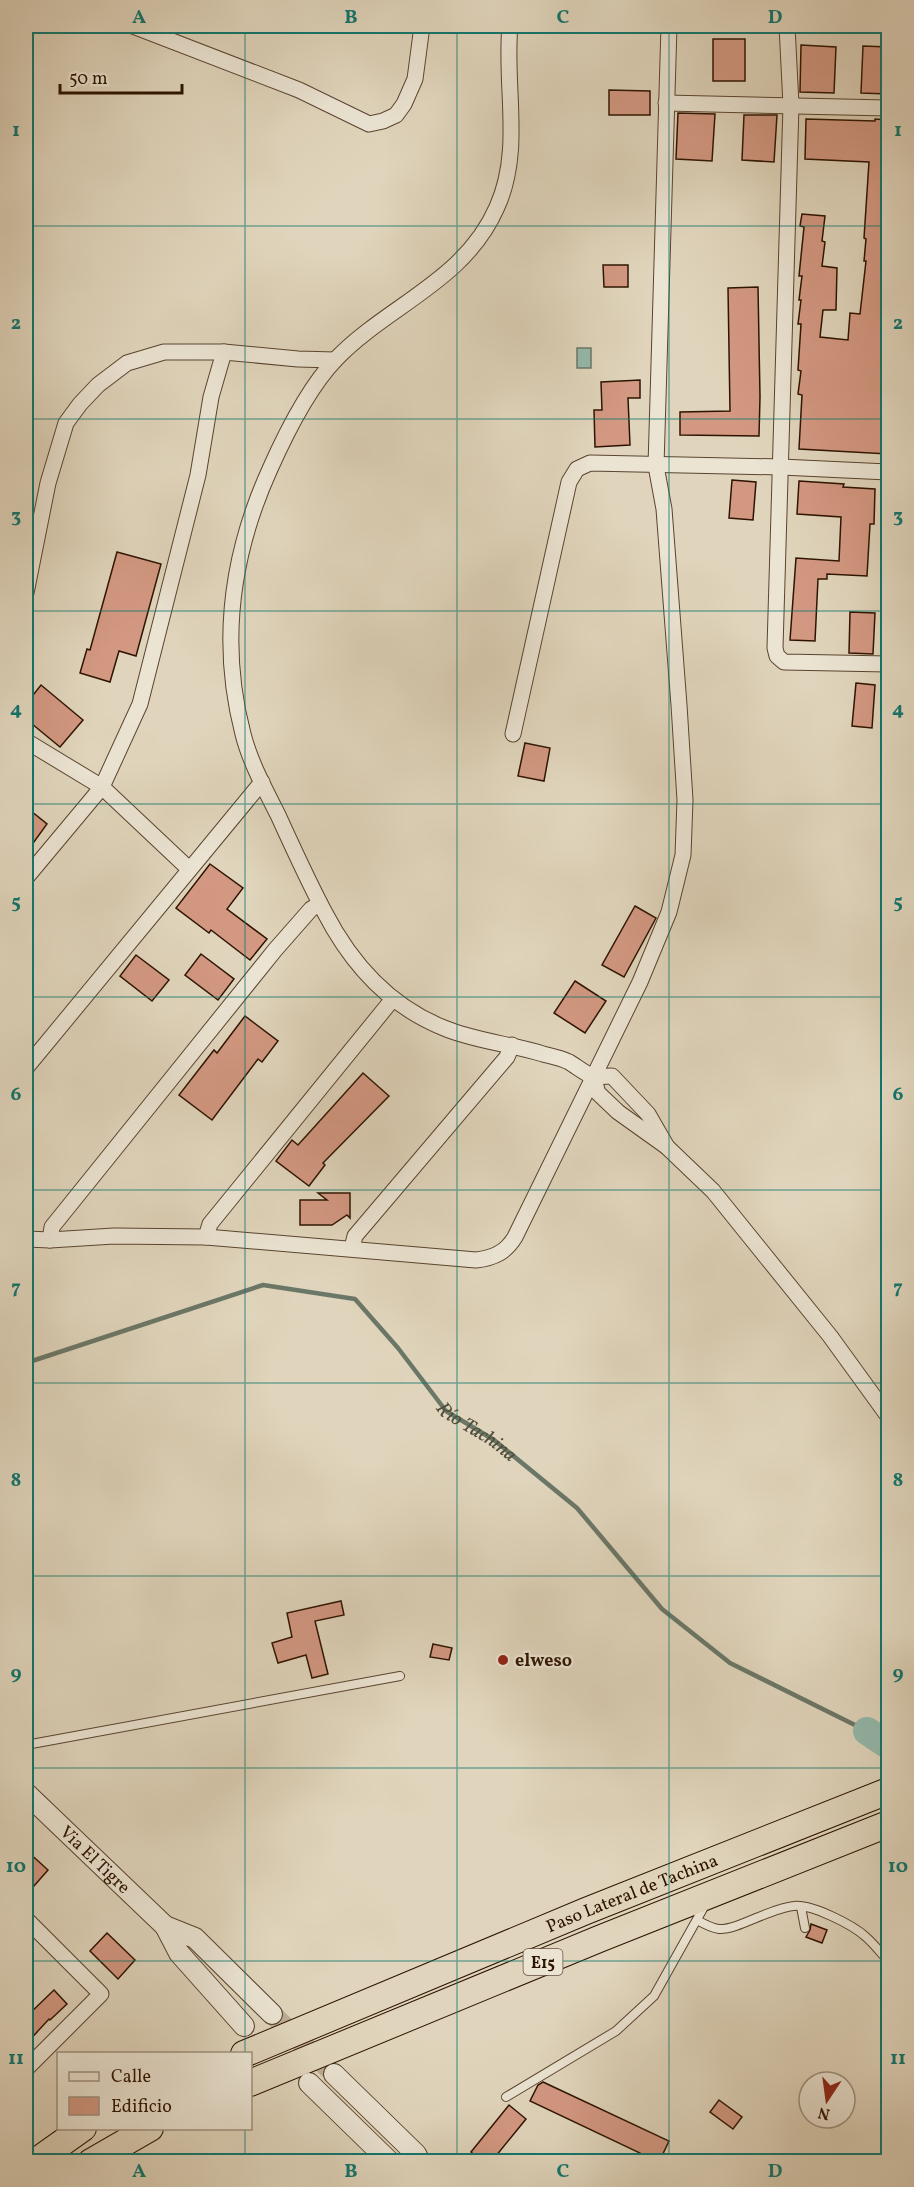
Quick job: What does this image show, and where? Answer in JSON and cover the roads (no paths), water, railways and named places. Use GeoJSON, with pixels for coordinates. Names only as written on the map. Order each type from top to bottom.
{"type":"FeatureCollection","features":[{"type":"Feature","properties":{"kind":"highway","name":"Paso Lateral de Tachina"},"geometry":{"type":"LineString","coordinates":[[249,2052],[574,1916],[888,1791]]}},
{"type":"Feature","properties":{"kind":"highway","name":"Paso Lateral de Tachina"},"geometry":{"type":"LineString","coordinates":[[252,2082],[712,1893],[888,1824]]}},
{"type":"Feature","properties":{"kind":"highway"},"geometry":{"type":"LineString","coordinates":[[739,1851],[750,1878]]}},
{"type":"Feature","properties":{"kind":"highway"},"geometry":{"type":"LineString","coordinates":[[35,2162],[80,2130]]}},
{"type":"Feature","properties":{"kind":"highway"},"geometry":{"type":"LineString","coordinates":[[91,2162],[147,2130]]}},
{"type":"Feature","properties":{"kind":"street"},"geometry":{"type":"LineString","coordinates":[[133,26],[299,90],[369,124],[396,115],[404,104],[415,79],[422,26]]}},
{"type":"Feature","properties":{"kind":"street"},"geometry":{"type":"LineString","coordinates":[[510,26],[507,53],[512,135],[506,178],[497,207],[483,232],[460,262],[335,360],[311,392],[274,459],[255,502],[237,561],[231,602],[230,646],[235,695],[244,737],[262,782],[332,927],[368,977],[392,1000],[446,1029],[567,1061],[593,1076],[612,1076],[648,1114],[667,1147]]}},
{"type":"Feature","properties":{"kind":"street"},"geometry":{"type":"LineString","coordinates":[[26,1239],[50,1240],[114,1236],[206,1237],[476,1260],[501,1252],[515,1237],[639,982],[669,912],[683,855],[685,800],[679,705],[664,509],[656,466],[669,26]]}},
{"type":"Feature","properties":{"kind":"street"},"geometry":{"type":"LineString","coordinates":[[787,26],[792,105],[775,648],[777,656],[784,662],[888,664]]}},
{"type":"Feature","properties":{"kind":"street"},"geometry":{"type":"LineString","coordinates":[[666,103],[888,108]]}},
{"type":"Feature","properties":{"kind":"street"},"geometry":{"type":"LineString","coordinates":[[26,593],[48,483],[66,423],[98,385],[127,363],[164,352],[224,352],[335,360]]}},
{"type":"Feature","properties":{"kind":"street"},"geometry":{"type":"LineString","coordinates":[[26,878],[102,787],[140,704],[198,475],[211,398],[224,352]]}},
{"type":"Feature","properties":{"kind":"street"},"geometry":{"type":"LineString","coordinates":[[513,734],[569,482],[578,469],[590,463],[888,472]]}},
{"type":"Feature","properties":{"kind":"street"},"geometry":{"type":"LineString","coordinates":[[26,741],[102,787],[189,869]]}},
{"type":"Feature","properties":{"kind":"street"},"geometry":{"type":"LineString","coordinates":[[26,1068],[262,782]]}},
{"type":"Feature","properties":{"kind":"street"},"geometry":{"type":"LineString","coordinates":[[50,1240],[52,1227],[275,950],[311,909],[320,904]]}},
{"type":"Feature","properties":{"kind":"street"},"geometry":{"type":"LineString","coordinates":[[206,1237],[210,1224],[392,1000]]}},
{"type":"Feature","properties":{"kind":"street"},"geometry":{"type":"LineString","coordinates":[[351,1248],[355,1236],[507,1057],[512,1045]]}},
{"type":"Feature","properties":{"kind":"street"},"geometry":{"type":"LineString","coordinates":[[593,1076],[598,1093],[636,1126],[667,1147],[713,1191],[824,1328],[888,1416]]}},
{"type":"Feature","properties":{"kind":"street","name":"Via El Tigre"},"geometry":{"type":"LineString","coordinates":[[26,1794],[165,1926],[179,1953],[244,2026]]}},
{"type":"Feature","properties":{"kind":"street"},"geometry":{"type":"LineString","coordinates":[[26,1919],[101,1994],[26,2069]]}},
{"type":"Feature","properties":{"kind":"street","name":"Via El Tigre"},"geometry":{"type":"LineString","coordinates":[[165,1926],[195,1938],[272,2014]]}},
{"type":"Feature","properties":{"kind":"street"},"geometry":{"type":"LineString","coordinates":[[334,2074],[416,2154],[420,2162]]}},
{"type":"Feature","properties":{"kind":"street"},"geometry":{"type":"LineString","coordinates":[[309,2083],[390,2162]]}},
{"type":"Feature","properties":{"kind":"lane"},"geometry":{"type":"LineString","coordinates":[[26,1745],[400,1676]]}},
{"type":"Feature","properties":{"kind":"lane"},"geometry":{"type":"LineString","coordinates":[[506,2097],[616,2031],[654,1996],[712,1893]]}},
{"type":"Feature","properties":{"kind":"lane"},"geometry":{"type":"LineString","coordinates":[[697,1920],[719,1929],[733,1927],[765,1912],[801,1907],[825,1914],[864,1935],[888,1961]]}},
{"type":"Feature","properties":{"kind":"lane"},"geometry":{"type":"LineString","coordinates":[[801,1907],[805,1928]]}},
{"type":"Feature","properties":{"kind":"water"},"geometry":{"type":"Polygon","coordinates":[[[577,348],[591,348],[591,368],[577,368],[577,348]]]}},
{"type":"Feature","properties":{"kind":"waterway","name":"Río Tachina"},"geometry":{"type":"LineString","coordinates":[[26,1363],[263,1285],[355,1299],[398,1348],[446,1411],[494,1440],[577,1508],[662,1609],[730,1663],[867,1731]]}},
{"type":"Feature","properties":{"kind":"waterway","name":"Río Tachina"},"geometry":{"type":"LineString","coordinates":[[867,1731],[888,1745]]}},
{"type":"Feature","properties":{"kind":"tunnel"},"geometry":{"type":"LineString","coordinates":[[272,2014],[334,2074]]}},
{"type":"Feature","properties":{"kind":"place","name":"elweso"},"geometry":{"type":"Point","coordinates":[503,1660]}}]}
